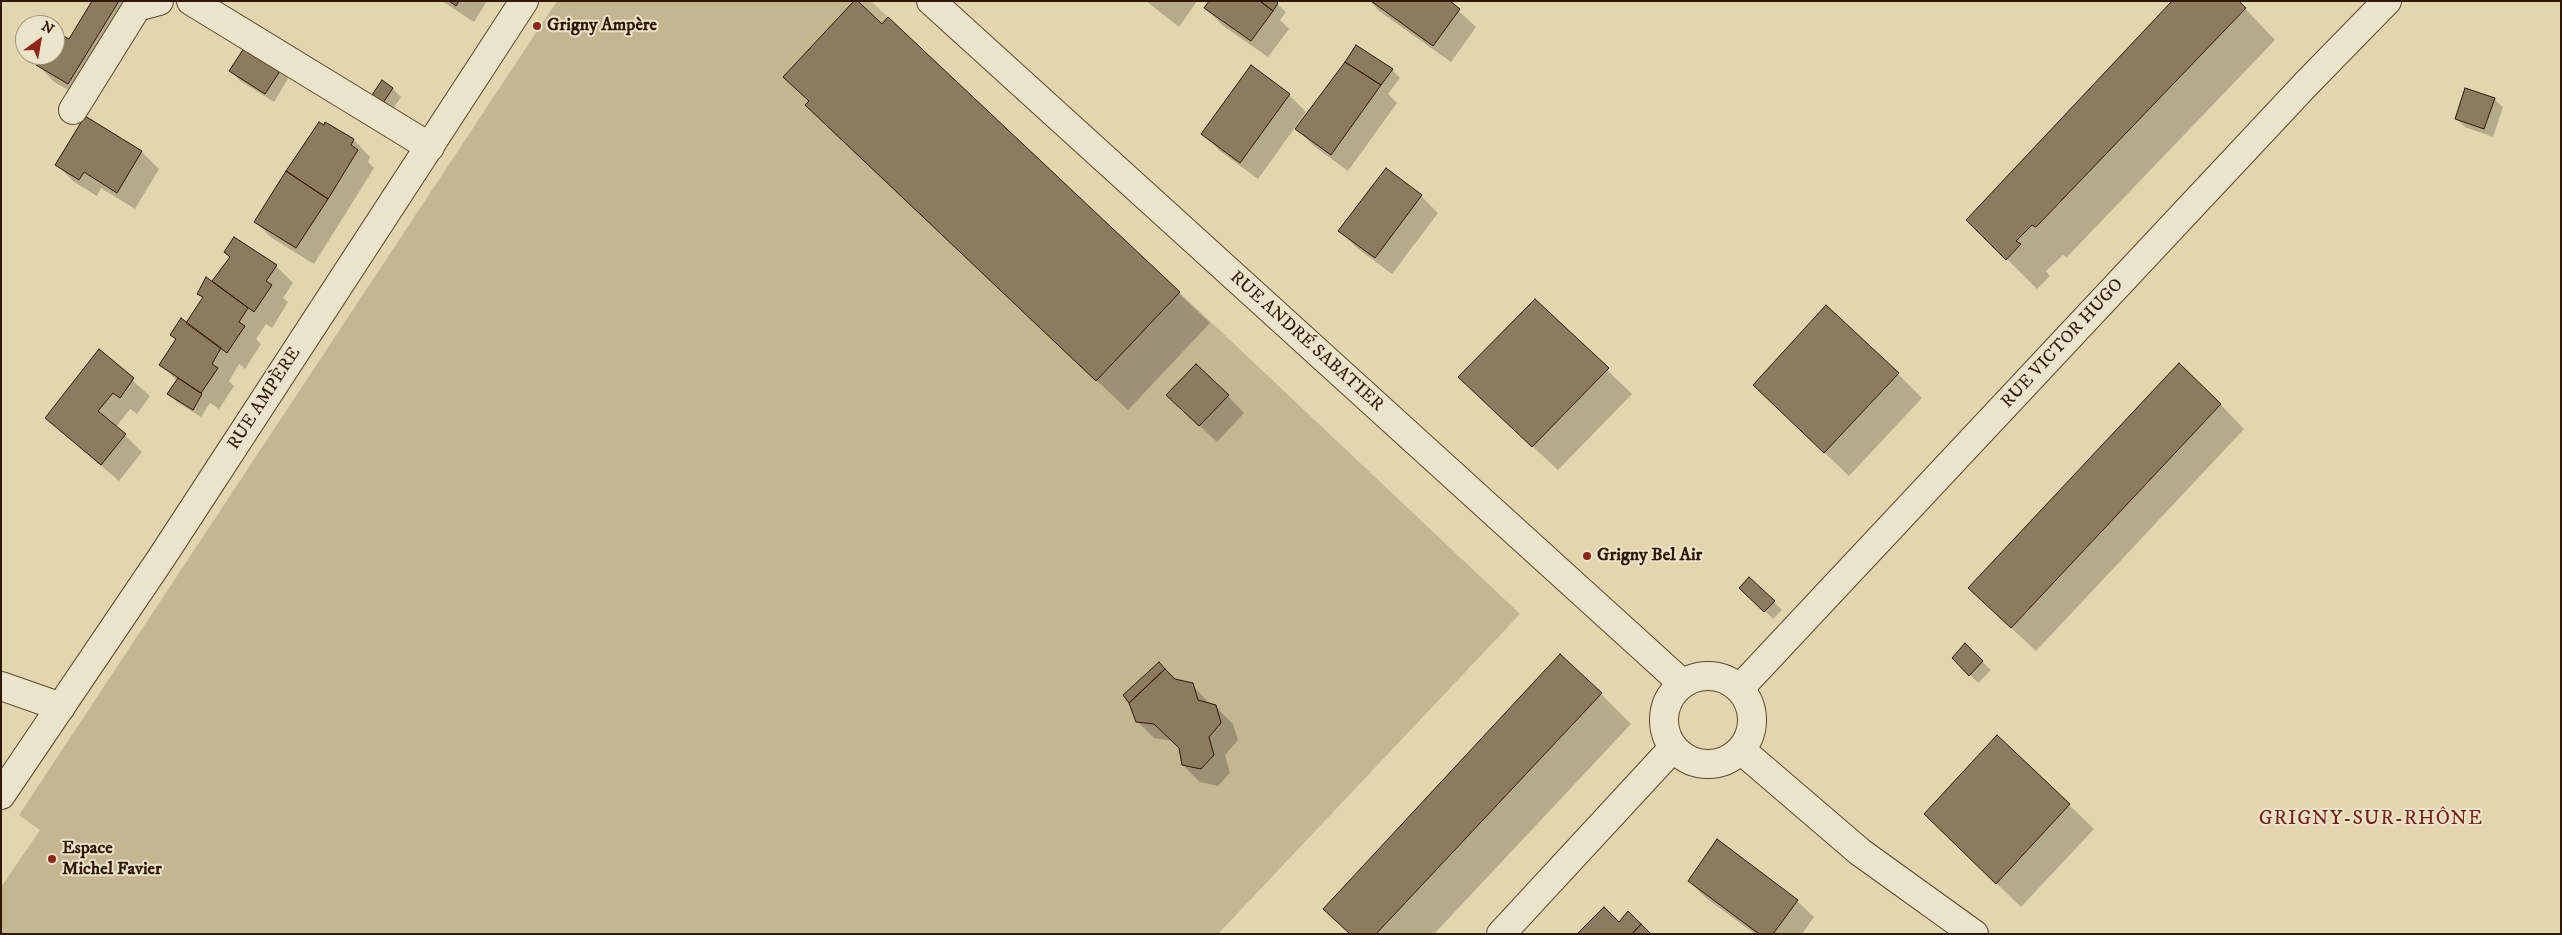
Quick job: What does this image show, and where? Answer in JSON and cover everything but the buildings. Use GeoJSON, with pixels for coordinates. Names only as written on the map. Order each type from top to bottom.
{"type":"FeatureCollection","features":[{"type":"Feature","properties":{"kind":"street"},"geometry":{"type":"LineString","coordinates":[[73,110],[137,7],[159,1]]}},
{"type":"Feature","properties":{"kind":"street"},"geometry":{"type":"LineString","coordinates":[[191,1],[430,147]]}},
{"type":"Feature","properties":{"kind":"street","name":"RUE AMPÈRE"},"geometry":{"type":"LineString","coordinates":[[1,795],[167,549],[524,1]]}},
{"type":"Feature","properties":{"kind":"street","name":"RUE ANDRÉ SABATIER"},"geometry":{"type":"LineString","coordinates":[[931,1],[1682,683]]}},
{"type":"Feature","properties":{"kind":"street","name":"RUE VICTOR HUGO"},"geometry":{"type":"LineString","coordinates":[[1740,688],[2299,91],[2387,1]]}},
{"type":"Feature","properties":{"kind":"street"},"geometry":{"type":"LineString","coordinates":[[1712,675],[1728,679],[1740,688],[1750,702],[1753,719],[1750,735],[1742,750],[1730,759],[1715,764],[1700,764],[1685,758],[1673,748],[1665,732],[1664,714],[1670,696],[1682,683],[1696,676],[1712,675]]}},
{"type":"Feature","properties":{"kind":"street"},"geometry":{"type":"LineString","coordinates":[[1,686],[61,707]]}},
{"type":"Feature","properties":{"kind":"street"},"geometry":{"type":"LineString","coordinates":[[1501,934],[1673,748]]}},
{"type":"Feature","properties":{"kind":"street"},"geometry":{"type":"LineString","coordinates":[[1742,750],[1860,852],[1974,934]]}},
{"type":"Feature","properties":{"kind":"shaded area"},"geometry":{"type":"Polygon","coordinates":[[[557,1],[871,1],[1520,614],[1218,934],[1,934],[1,887],[40,830],[19,815],[557,1]]]}},
{"type":"Feature","properties":{"kind":"place","name":"Grigny Ampère"},"geometry":{"type":"Point","coordinates":[537,26]}},
{"type":"Feature","properties":{"kind":"place","name":"Grigny Bel Air"},"geometry":{"type":"Point","coordinates":[1587,556]}},
{"type":"Feature","properties":{"kind":"place","name":"Espace Michel Favier"},"geometry":{"type":"Point","coordinates":[52,859]}},
{"type":"Feature","properties":{"kind":"district","name":"GRIGNY-SUR-RHÔNE"},"geometry":{"type":"Point","coordinates":[2371,820]}}]}
